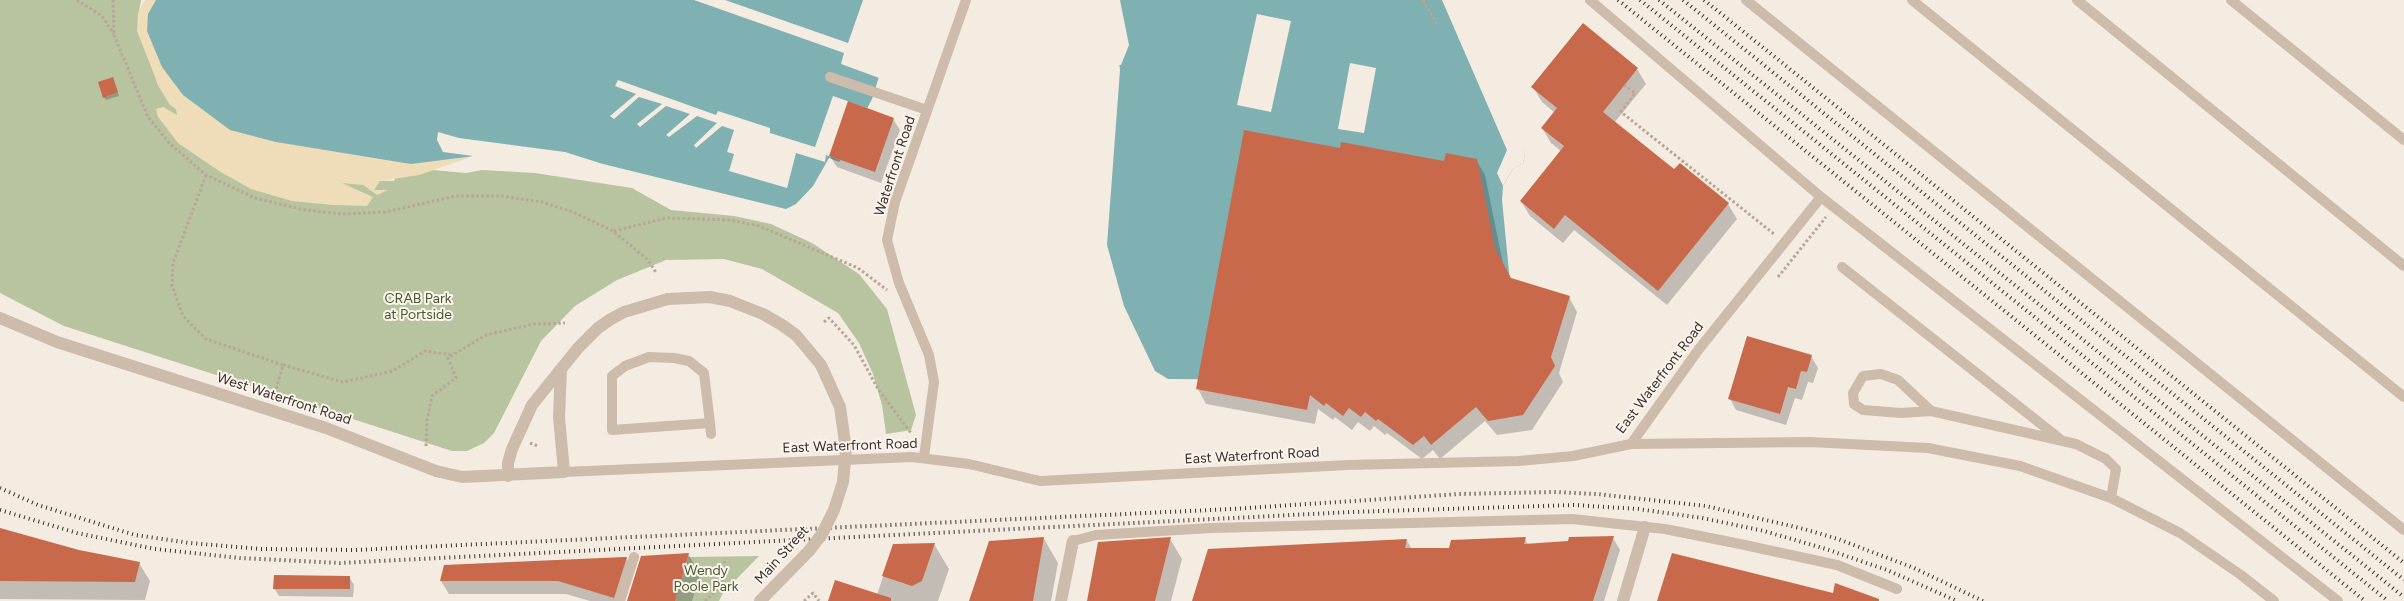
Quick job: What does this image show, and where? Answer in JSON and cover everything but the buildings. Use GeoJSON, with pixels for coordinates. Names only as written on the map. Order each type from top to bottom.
{"type":"FeatureCollection","features":[{"type":"Feature","properties":{"kind":"street","name":"Main Street"},"geometry":{"type":"LineString","coordinates":[[508,476],[508,463],[522,423],[544,388],[588,338],[610,319],[624,312],[668,299],[701,297],[730,301],[763,314],[782,325],[800,340],[821,365],[840,408],[846,450],[843,482],[834,510],[822,534],[809,551],[760,601]]}},
{"type":"Feature","properties":{"kind":"street","name":"West Waterfront Road"},"geometry":{"type":"LineString","coordinates":[[0,318],[57,342],[326,428],[436,471],[462,477],[564,472]]}},
{"type":"Feature","properties":{"kind":"street"},"geometry":{"type":"LineString","coordinates":[[562,369],[559,417],[564,472]]}},
{"type":"Feature","properties":{"kind":"street"},"geometry":{"type":"LineString","coordinates":[[1623,601],[1645,526]]}},
{"type":"Feature","properties":{"kind":"street"},"geometry":{"type":"LineString","coordinates":[[1061,601],[1073,540]]}},
{"type":"Feature","properties":{"kind":"lane","name":"Waterfront Road"},"geometry":{"type":"LineString","coordinates":[[924,458],[934,382],[929,355],[908,305],[886,240],[895,202],[966,0]]}},
{"type":"Feature","properties":{"kind":"lane"},"geometry":{"type":"LineString","coordinates":[[1590,0],[1821,197],[2338,601]]}},
{"type":"Feature","properties":{"kind":"lane"},"geometry":{"type":"LineString","coordinates":[[1746,0],[2404,530]]}},
{"type":"Feature","properties":{"kind":"lane"},"geometry":{"type":"LineString","coordinates":[[1912,0],[2404,397]]}},
{"type":"Feature","properties":{"kind":"lane"},"geometry":{"type":"LineString","coordinates":[[2077,0],[2404,266]]}},
{"type":"Feature","properties":{"kind":"lane"},"geometry":{"type":"LineString","coordinates":[[2231,0],[2404,140]]}},
{"type":"Feature","properties":{"kind":"lane"},"geometry":{"type":"LineString","coordinates":[[830,77],[927,110]]}},
{"type":"Feature","properties":{"kind":"lane","name":"East Waterfront Road"},"geometry":{"type":"LineString","coordinates":[[564,472],[924,458],[969,464],[1040,481],[1348,465],[1519,461],[1573,456],[1631,444],[1699,349],[1821,197]]}},
{"type":"Feature","properties":{"kind":"lane"},"geometry":{"type":"LineString","coordinates":[[1842,267],[2063,441]]}},
{"type":"Feature","properties":{"kind":"lane"},"geometry":{"type":"LineString","coordinates":[[710,423],[612,430],[612,376],[625,366],[648,357],[674,358],[689,361],[704,373],[710,423],[711,434]]}},
{"type":"Feature","properties":{"kind":"lane"},"geometry":{"type":"LineString","coordinates":[[1931,412],[1898,380],[1881,374],[1863,376],[1853,393],[1854,404],[1863,410],[1901,413],[1931,412],[2076,444],[2106,459],[2116,469],[2111,498]]}},
{"type":"Feature","properties":{"kind":"lane"},"geometry":{"type":"LineString","coordinates":[[1631,444],[1810,442],[1928,448],[2020,466],[2111,498],[2180,533],[2241,575],[2274,601]]}},
{"type":"Feature","properties":{"kind":"lane"},"geometry":{"type":"LineString","coordinates":[[1073,540],[1096,535],[1211,528],[1572,519],[1645,526],[1740,544],[1836,565],[1897,589]]}},
{"type":"Feature","properties":{"kind":"lane"},"geometry":{"type":"LineString","coordinates":[[620,601],[634,557]]}},
{"type":"Feature","properties":{"kind":"path"},"geometry":{"type":"LineString","coordinates":[[77,0],[102,16],[114,35],[148,117],[170,144],[206,175],[255,198],[305,210],[343,214],[385,212],[456,196],[502,196],[541,202],[573,212],[613,231],[648,260],[657,274]]}},
{"type":"Feature","properties":{"kind":"path"},"geometry":{"type":"LineString","coordinates":[[113,0],[114,35]]}},
{"type":"Feature","properties":{"kind":"path"},"geometry":{"type":"LineString","coordinates":[[1423,0],[1437,25]]}},
{"type":"Feature","properties":{"kind":"path"},"geometry":{"type":"LineString","coordinates":[[1624,85],[1635,93],[1621,112],[1798,253]]}},
{"type":"Feature","properties":{"kind":"path"},"geometry":{"type":"LineString","coordinates":[[206,175],[173,263],[172,286],[183,316],[206,339],[283,365],[344,382],[392,372],[426,351],[444,352],[452,356]]}},
{"type":"Feature","properties":{"kind":"path"},"geometry":{"type":"LineString","coordinates":[[1778,276],[1828,215]]}},
{"type":"Feature","properties":{"kind":"path"},"geometry":{"type":"LineString","coordinates":[[613,231],[666,218],[730,220],[759,226],[858,268],[908,305]]}},
{"type":"Feature","properties":{"kind":"path"},"geometry":{"type":"LineString","coordinates":[[824,322],[829,318],[854,345],[878,389],[911,433]]}},
{"type":"Feature","properties":{"kind":"path"},"geometry":{"type":"LineString","coordinates":[[426,446],[427,420],[432,396],[456,378],[448,358],[486,335],[534,324],[565,323]]}},
{"type":"Feature","properties":{"kind":"path"},"geometry":{"type":"LineString","coordinates":[[274,396],[283,365]]}},
{"type":"Feature","properties":{"kind":"path"},"geometry":{"type":"LineString","coordinates":[[705,601],[724,580],[725,558]]}},
{"type":"Feature","properties":{"kind":"path"},"geometry":{"type":"LineString","coordinates":[[806,601],[813,593],[819,601]]}},
{"type":"Feature","properties":{"kind":"green space","name":"CRAB Park at Portside"},"geometry":{"type":"Polygon","coordinates":[[[0,0],[141,0],[139,12],[158,85],[180,115],[354,180],[394,181],[399,167],[466,173],[482,170],[535,173],[632,188],[671,210],[734,216],[771,224],[812,243],[859,274],[887,309],[916,415],[911,430],[886,434],[882,405],[873,374],[859,343],[838,313],[762,269],[724,259],[666,260],[617,280],[575,306],[541,341],[494,433],[484,443],[467,451],[452,451],[64,326],[0,293],[0,0]]]}},
{"type":"Feature","properties":{"kind":"green space","name":"Wendy Poole Park"},"geometry":{"type":"Polygon","coordinates":[[[759,556],[723,593],[719,601],[675,601],[688,557],[759,556]]]}},
{"type":"Feature","properties":{"kind":"sand"},"geometry":{"type":"Polygon","coordinates":[[[145,0],[181,0],[474,156],[419,175],[380,181],[374,190],[388,190],[377,195],[363,185],[342,183],[373,197],[367,206],[292,201],[251,189],[219,171],[178,143],[158,117],[156,109],[163,107],[177,115],[176,109],[170,105],[159,87],[137,31],[138,13],[145,0]]]}},
{"type":"Feature","properties":{"kind":"water"},"geometry":{"type":"Polygon","coordinates":[[[156,0],[903,0],[872,99],[835,170],[795,211],[738,202],[538,158],[474,156],[411,164],[276,142],[230,130],[183,95],[162,67],[147,31],[148,14],[156,0]]]}},
{"type":"Feature","properties":{"kind":"water"},"geometry":{"type":"Polygon","coordinates":[[[1111,0],[1462,0],[1525,155],[1523,163],[1512,170],[1503,186],[1502,200],[1513,313],[1486,381],[1168,379],[1155,371],[1124,306],[1107,245],[1120,70],[1111,0]]]}},
{"type":"Feature","properties":{"kind":"pier"},"geometry":{"type":"Polygon","coordinates":[[[694,0],[725,0],[848,43],[863,0],[905,0],[882,79],[841,64],[844,53],[694,0]]]}},
{"type":"Feature","properties":{"kind":"pier"},"geometry":{"type":"Polygon","coordinates":[[[1109,0],[1120,0],[1129,45],[1121,65],[1117,65],[1109,0]]]}},
{"type":"Feature","properties":{"kind":"pier"},"geometry":{"type":"Polygon","coordinates":[[[1442,0],[1464,0],[1516,128],[1525,155],[1523,163],[1512,170],[1503,186],[1497,173],[1507,150],[1442,0]]]}},
{"type":"Feature","properties":{"kind":"pier"},"geometry":{"type":"Polygon","coordinates":[[[1257,14],[1291,21],[1271,112],[1237,105],[1257,14]]]}},
{"type":"Feature","properties":{"kind":"pier"},"geometry":{"type":"Polygon","coordinates":[[[1350,63],[1376,68],[1364,133],[1338,129],[1350,63]]]}},
{"type":"Feature","properties":{"kind":"pier"},"geometry":{"type":"Polygon","coordinates":[[[618,80],[716,115],[718,111],[770,128],[770,133],[815,147],[833,96],[870,109],[843,161],[826,155],[825,162],[796,153],[787,188],[729,171],[734,154],[727,152],[734,130],[722,126],[696,148],[694,145],[717,123],[697,116],[669,137],[666,135],[690,114],[666,106],[640,127],[637,124],[662,104],[639,97],[614,119],[610,116],[636,94],[615,86],[618,80]]]}},
{"type":"Feature","properties":{"kind":"pier"},"geometry":{"type":"Polygon","coordinates":[[[438,132],[459,138],[565,152],[603,164],[786,209],[796,204],[813,186],[829,158],[842,163],[837,172],[796,213],[782,218],[737,204],[537,161],[462,160],[473,156],[443,152],[437,140],[438,132]]]}},
{"type":"Feature","properties":{"kind":"railway"},"geometry":{"type":"LineString","coordinates":[[1618,0],[2365,601]]}},
{"type":"Feature","properties":{"kind":"railway"},"geometry":{"type":"LineString","coordinates":[[1640,0],[2388,601]]}},
{"type":"Feature","properties":{"kind":"railway"},"geometry":{"type":"LineString","coordinates":[[1659,0],[2404,597]]}},
{"type":"Feature","properties":{"kind":"railway"},"geometry":{"type":"LineString","coordinates":[[1683,0],[2404,580]]}},
{"type":"Feature","properties":{"kind":"railway"},"geometry":{"type":"LineString","coordinates":[[1704,0],[2404,563]]}},
{"type":"Feature","properties":{"kind":"railway"},"geometry":{"type":"LineString","coordinates":[[0,488],[38,505],[135,535],[190,543],[261,549],[355,550],[1232,509],[1459,494],[1553,492],[1597,494],[1706,506],[1804,529],[1838,539],[1914,568],[1983,601]]}},
{"type":"Feature","properties":{"kind":"railway"},"geometry":{"type":"LineString","coordinates":[[0,510],[77,533],[155,549],[240,558],[340,563],[1351,512],[1575,505],[1638,509],[1702,518],[1764,531],[1826,549],[1887,570],[1957,601]]}}]}
